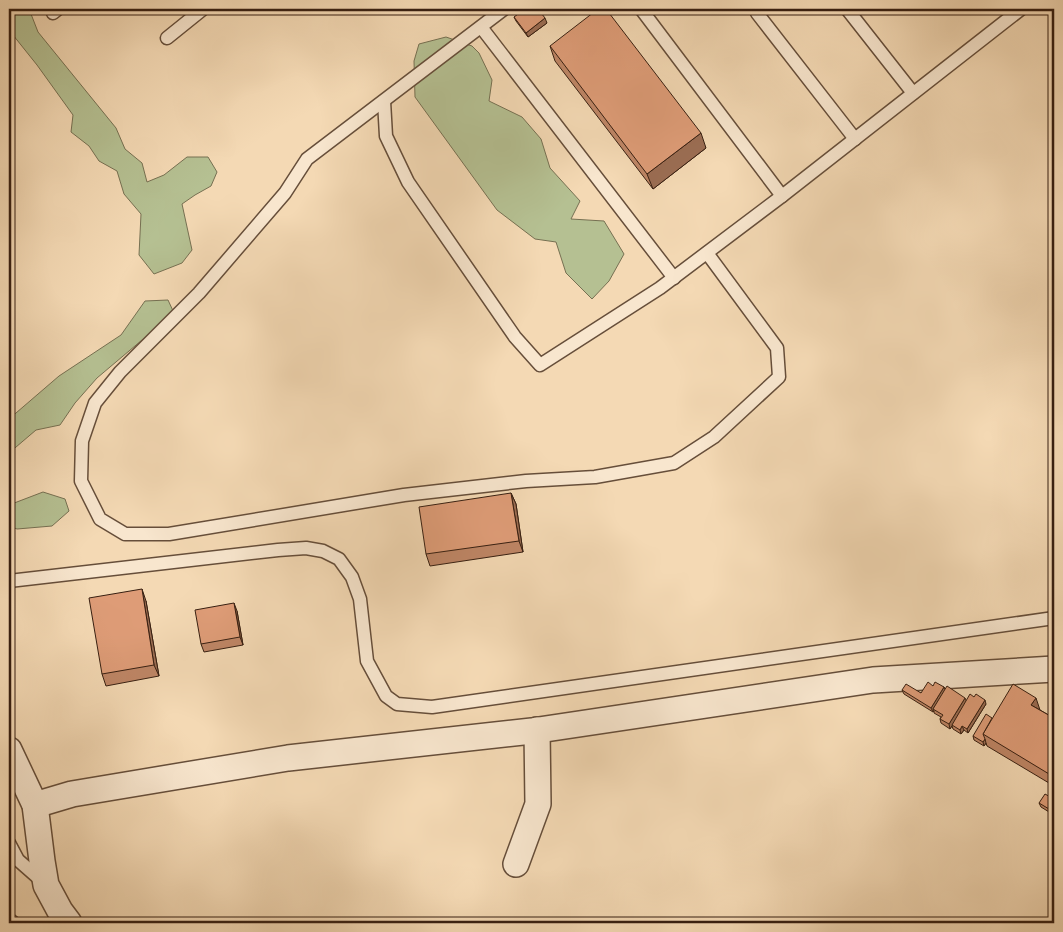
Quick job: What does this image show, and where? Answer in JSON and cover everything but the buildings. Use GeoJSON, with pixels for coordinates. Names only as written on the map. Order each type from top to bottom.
{"type":"FeatureCollection","features":[{"type":"Feature","properties":{"kind":"street"},"geometry":{"type":"LineString","coordinates":[[35,805],[72,794],[288,758],[537,730],[873,680],[1054,669]]}},
{"type":"Feature","properties":{"kind":"street"},"geometry":{"type":"LineString","coordinates":[[516,864],[538,804],[537,730]]}},
{"type":"Feature","properties":{"kind":"street"},"geometry":{"type":"LineString","coordinates":[[9,750],[35,805],[46,885],[69,923]]}},
{"type":"Feature","properties":{"kind":"lane"},"geometry":{"type":"LineString","coordinates":[[167,38],[203,9]]}},
{"type":"Feature","properties":{"kind":"lane"},"geometry":{"type":"LineString","coordinates":[[504,9],[308,159],[285,193],[199,294],[120,372],[95,404],[82,442],[81,482],[100,519],[125,534],[169,534],[404,495],[526,481],[595,477],[674,463],[714,437],[779,377],[777,348],[707,253]]}},
{"type":"Feature","properties":{"kind":"lane"},"geometry":{"type":"LineString","coordinates":[[641,9],[782,196]]}},
{"type":"Feature","properties":{"kind":"lane"},"geometry":{"type":"LineString","coordinates":[[847,9],[913,94]]}},
{"type":"Feature","properties":{"kind":"lane"},"geometry":{"type":"LineString","coordinates":[[384,101],[386,136],[408,182],[515,337],[540,365],[674,278],[1021,9]]}},
{"type":"Feature","properties":{"kind":"lane"},"geometry":{"type":"LineString","coordinates":[[757,13],[855,139]]}},
{"type":"Feature","properties":{"kind":"lane"},"geometry":{"type":"LineString","coordinates":[[481,27],[674,278]]}},
{"type":"Feature","properties":{"kind":"lane"},"geometry":{"type":"LineString","coordinates":[[9,581],[278,550],[306,548],[323,551],[339,559],[352,576],[360,600],[367,661],[386,696],[397,704],[432,707],[1054,618]]}},
{"type":"Feature","properties":{"kind":"lane"},"geometry":{"type":"LineString","coordinates":[[9,843],[18,860],[46,885]]}},
{"type":"Feature","properties":{"kind":"lane"},"geometry":{"type":"LineString","coordinates":[[9,919],[14,923]]}},
{"type":"Feature","properties":{"kind":"green space"},"geometry":{"type":"Polygon","coordinates":[[[9,9],[26,9],[31,14],[38,32],[116,128],[125,149],[142,163],[147,182],[164,175],[187,157],[208,157],[217,172],[211,186],[182,204],[192,250],[182,263],[154,274],[139,255],[141,214],[124,194],[117,171],[99,161],[89,146],[71,132],[73,115],[9,30],[9,9]]]}},
{"type":"Feature","properties":{"kind":"green space"},"geometry":{"type":"Polygon","coordinates":[[[446,37],[472,46],[479,53],[492,80],[489,101],[522,117],[541,139],[550,168],[580,201],[571,219],[604,221],[624,254],[609,281],[592,299],[566,273],[556,242],[535,239],[497,210],[415,97],[414,61],[419,44],[446,37]]]}},
{"type":"Feature","properties":{"kind":"green space"},"geometry":{"type":"Polygon","coordinates":[[[168,300],[174,313],[97,378],[75,403],[60,425],[36,430],[9,453],[9,419],[59,376],[121,335],[145,301],[168,300]]]}},
{"type":"Feature","properties":{"kind":"green space"},"geometry":{"type":"Polygon","coordinates":[[[43,492],[65,499],[69,511],[52,526],[17,529],[9,526],[9,505],[43,492]]]}}]}
